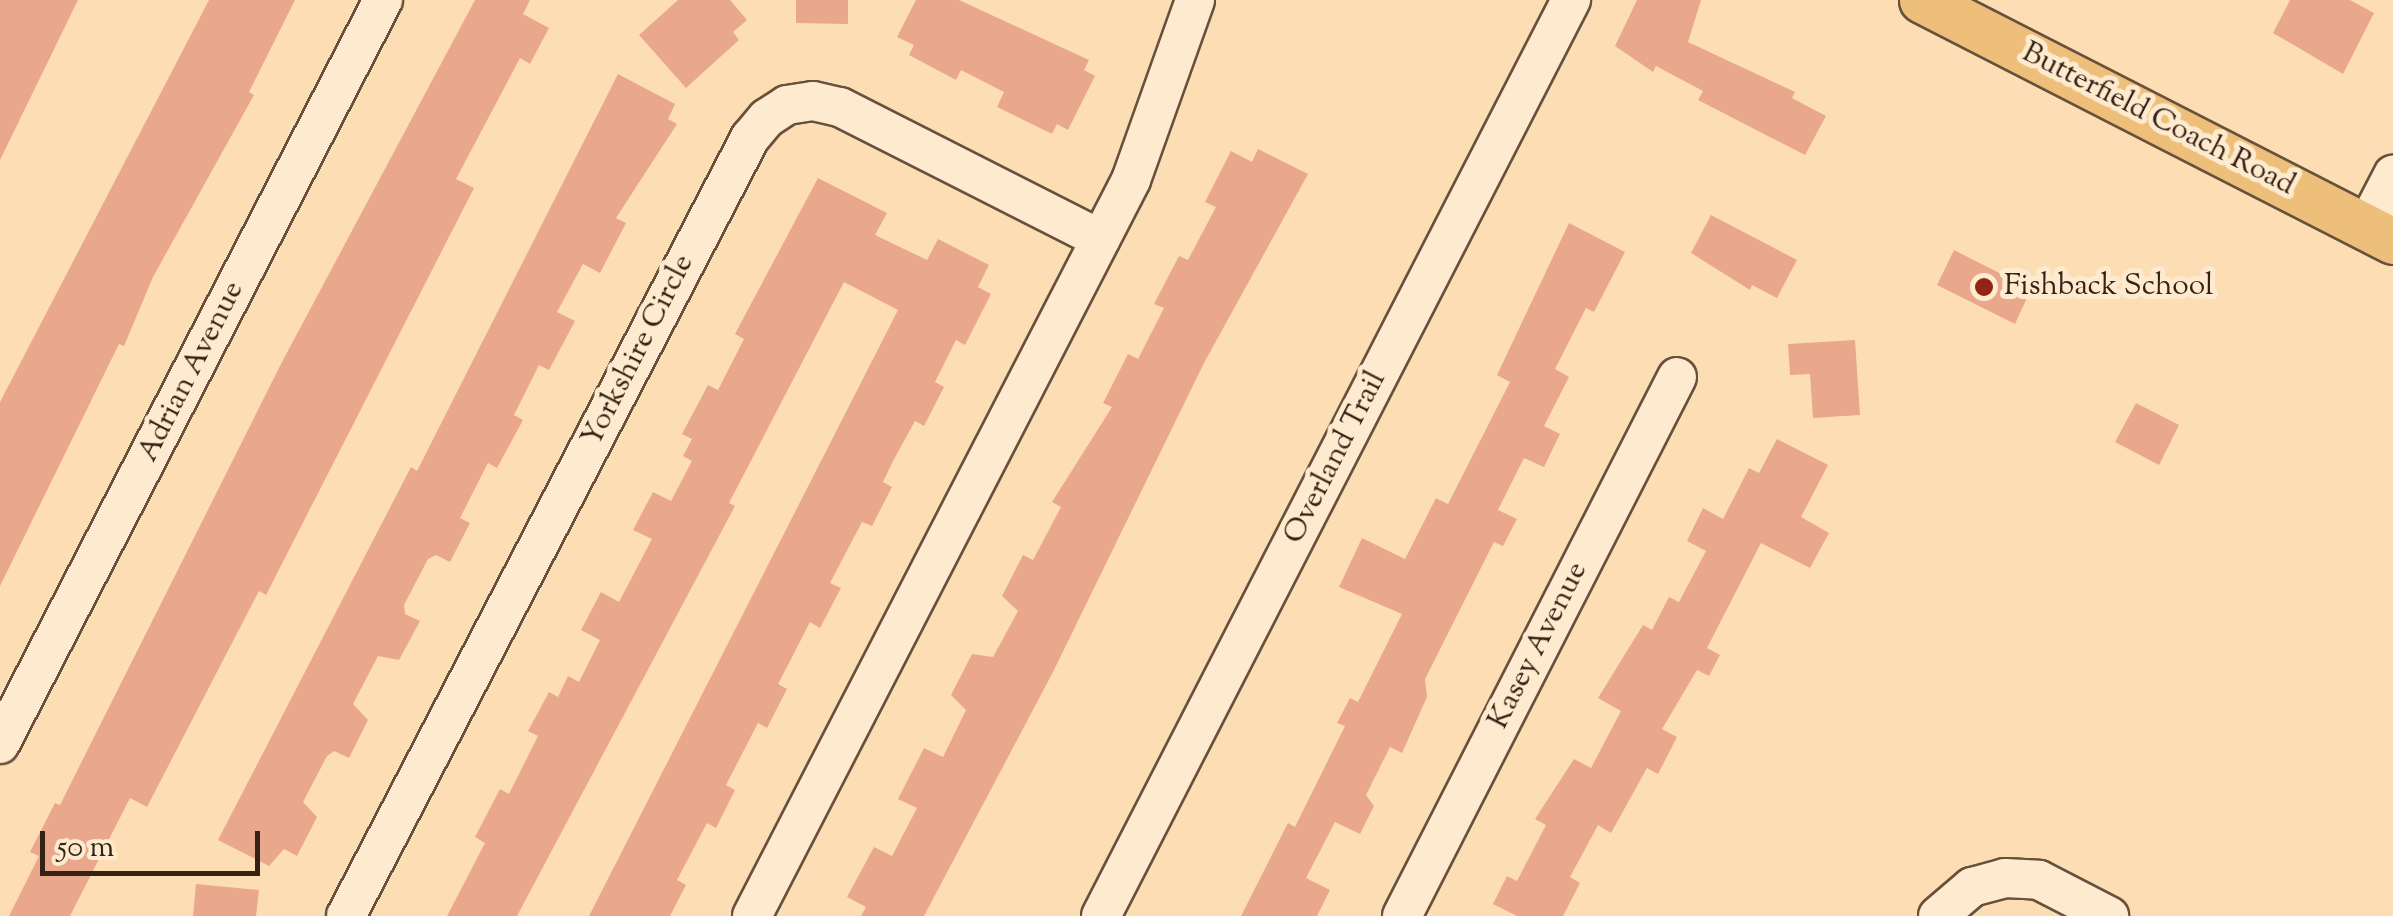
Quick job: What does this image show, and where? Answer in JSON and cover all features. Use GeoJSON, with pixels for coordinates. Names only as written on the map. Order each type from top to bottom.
{"type":"FeatureCollection","features":[{"type":"Feature","properties":{"kind":"main road","name":"Butterfield Coach Road"},"geometry":{"type":"LineString","coordinates":[[1922,0],[2380,234]]}},
{"type":"Feature","properties":{"kind":"street","name":"Adrian Avenue"},"geometry":{"type":"LineString","coordinates":[[0,744],[383,0]]}},
{"type":"Feature","properties":{"kind":"street"},"geometry":{"type":"LineString","coordinates":[[752,916],[1100,239],[1151,129],[1195,0]]}},
{"type":"Feature","properties":{"kind":"street","name":"Overland Trail"},"geometry":{"type":"LineString","coordinates":[[1101,916],[1570,0]]}},
{"type":"Feature","properties":{"kind":"street","name":"Yorkshire Circle"},"geometry":{"type":"LineString","coordinates":[[346,916],[750,138],[767,118],[787,105],[812,101],[840,107],[1100,239]]}},
{"type":"Feature","properties":{"kind":"street"},"geometry":{"type":"LineString","coordinates":[[2380,234],[2393,175]]}},
{"type":"Feature","properties":{"kind":"street","name":"Kasey Avenue"},"geometry":{"type":"LineString","coordinates":[[1402,916],[1677,377]]}},
{"type":"Feature","properties":{"kind":"street"},"geometry":{"type":"LineString","coordinates":[[1938,916],[1972,887],[2004,878],[2039,880],[2109,916]]}},
{"type":"Feature","properties":{"kind":"building"},"geometry":{"type":"Polygon","coordinates":[[[0,0],[78,0],[0,160],[0,0]]]}},
{"type":"Feature","properties":{"kind":"building"},"geometry":{"type":"Polygon","coordinates":[[[209,0],[295,0],[249,92],[254,95],[153,277],[124,346],[119,344],[0,586],[0,402],[209,0]]]}},
{"type":"Feature","properties":{"kind":"building"},"geometry":{"type":"Polygon","coordinates":[[[475,0],[530,0],[523,14],[549,28],[530,64],[520,58],[456,179],[474,188],[266,595],[259,591],[147,807],[130,798],[70,916],[9,916],[39,856],[30,852],[55,803],[60,805],[282,362],[475,0]]]}},
{"type":"Feature","properties":{"kind":"building"},"geometry":{"type":"Polygon","coordinates":[[[678,0],[730,0],[747,20],[733,32],[739,40],[686,88],[639,35],[678,0]]]}},
{"type":"Feature","properties":{"kind":"building"},"geometry":{"type":"Polygon","coordinates":[[[796,0],[848,0],[848,24],[796,23],[796,0]]]}},
{"type":"Feature","properties":{"kind":"building"},"geometry":{"type":"Polygon","coordinates":[[[916,0],[959,0],[1089,60],[1084,70],[1095,76],[1068,130],[1057,124],[1052,134],[997,107],[1004,92],[961,70],[956,80],[909,55],[914,45],[897,37],[916,0]]]}},
{"type":"Feature","properties":{"kind":"building"},"geometry":{"type":"Polygon","coordinates":[[[1637,0],[1701,0],[1688,42],[1795,92],[1792,98],[1826,116],[1805,155],[1698,100],[1703,91],[1656,66],[1653,72],[1615,46],[1637,0]]]}},
{"type":"Feature","properties":{"kind":"building"},"geometry":{"type":"Polygon","coordinates":[[[2290,0],[2350,0],[2374,13],[2343,74],[2273,33],[2290,0]]]}},
{"type":"Feature","properties":{"kind":"building"},"geometry":{"type":"Polygon","coordinates":[[[618,74],[675,104],[668,119],[677,124],[616,218],[626,223],[600,273],[583,264],[557,312],[575,321],[549,370],[539,365],[514,415],[523,420],[497,468],[488,463],[460,518],[470,523],[450,562],[436,555],[428,559],[404,605],[405,614],[420,621],[399,660],[378,656],[353,704],[368,720],[349,758],[334,751],[327,756],[303,802],[317,817],[297,856],[284,849],[269,866],[218,840],[411,467],[417,471],[618,74]]]}},
{"type":"Feature","properties":{"kind":"building"},"geometry":{"type":"Polygon","coordinates":[[[1258,149],[1308,174],[1204,363],[1053,672],[924,916],[861,916],[866,907],[847,897],[874,847],[892,856],[917,808],[898,799],[924,748],[943,757],[966,710],[951,695],[972,654],[993,657],[1018,611],[1002,596],[1023,555],[1033,560],[1061,507],[1052,502],[1112,407],[1103,403],[1128,354],[1138,359],[1164,308],[1154,304],[1179,256],[1188,260],[1216,207],[1205,202],[1231,151],[1252,162],[1258,149]]]}},
{"type":"Feature","properties":{"kind":"building"},"geometry":{"type":"Polygon","coordinates":[[[818,178],[887,213],[875,235],[927,260],[938,239],[989,265],[978,287],[991,294],[965,345],[956,340],[935,382],[944,387],[924,426],[915,421],[893,461],[883,482],[892,487],[872,526],[862,522],[830,583],[841,588],[820,628],[810,622],[778,684],[787,689],[767,728],[758,723],[726,785],[735,790],[716,828],[707,823],[677,880],[686,885],[670,916],[589,916],[898,310],[844,282],[729,503],[735,506],[517,916],[447,916],[485,843],[475,837],[500,789],[509,794],[538,736],[528,731],[549,692],[558,697],[568,676],[579,682],[600,640],[581,630],[601,592],[619,602],[652,539],[633,530],[653,492],[671,501],[692,461],[683,456],[692,439],[682,434],[708,385],[718,390],[744,339],[735,334],[818,178]]]}},
{"type":"Feature","properties":{"kind":"building"},"geometry":{"type":"Polygon","coordinates":[[[1711,215],[1797,260],[1777,298],[1752,285],[1750,290],[1691,253],[1711,215]]]}},
{"type":"Feature","properties":{"kind":"building"},"geometry":{"type":"Polygon","coordinates":[[[1569,223],[1625,252],[1594,312],[1586,308],[1555,369],[1569,377],[1544,426],[1560,434],[1544,467],[1524,458],[1498,510],[1517,519],[1503,546],[1494,542],[1425,679],[1427,697],[1402,753],[1390,747],[1366,795],[1374,806],[1360,834],[1335,822],[1306,878],[1330,890],[1317,916],[1241,916],[1288,823],[1295,827],[1345,726],[1337,723],[1350,698],[1358,702],[1402,614],[1339,587],[1362,538],[1405,559],[1436,498],[1448,504],[1510,382],[1497,375],[1569,223]]]}},
{"type":"Feature","properties":{"kind":"building","name":"Fishback School"},"geometry":{"type":"Polygon","coordinates":[[[1954,250],[2031,289],[2015,324],[1937,285],[1954,250]]]}},
{"type":"Feature","properties":{"kind":"building"},"geometry":{"type":"Polygon","coordinates":[[[1855,340],[1860,415],[1813,418],[1810,374],[1790,375],[1788,344],[1855,340]]]}},
{"type":"Feature","properties":{"kind":"building"},"geometry":{"type":"Polygon","coordinates":[[[2136,403],[2179,425],[2159,465],[2115,442],[2136,403]]]}},
{"type":"Feature","properties":{"kind":"building"},"geometry":{"type":"Polygon","coordinates":[[[1777,439],[1828,465],[1801,517],[1829,533],[1810,568],[1761,543],[1707,648],[1720,655],[1709,676],[1697,670],[1662,729],[1677,737],[1658,774],[1647,768],[1611,833],[1598,825],[1570,877],[1580,883],[1563,916],[1517,916],[1493,904],[1507,876],[1517,881],[1546,825],[1535,819],[1574,759],[1591,768],[1621,711],[1598,698],[1643,625],[1652,630],[1669,597],[1679,602],[1706,551],[1687,541],[1703,508],[1723,519],[1749,468],[1759,473],[1777,439]]]}},
{"type":"Feature","properties":{"kind":"building"},"geometry":{"type":"Polygon","coordinates":[[[196,884],[259,890],[256,916],[193,916],[196,884]]]}},
{"type":"Feature","properties":{"kind":"place","name":"Fishback School"},"geometry":{"type":"Point","coordinates":[1984,287]}}]}
